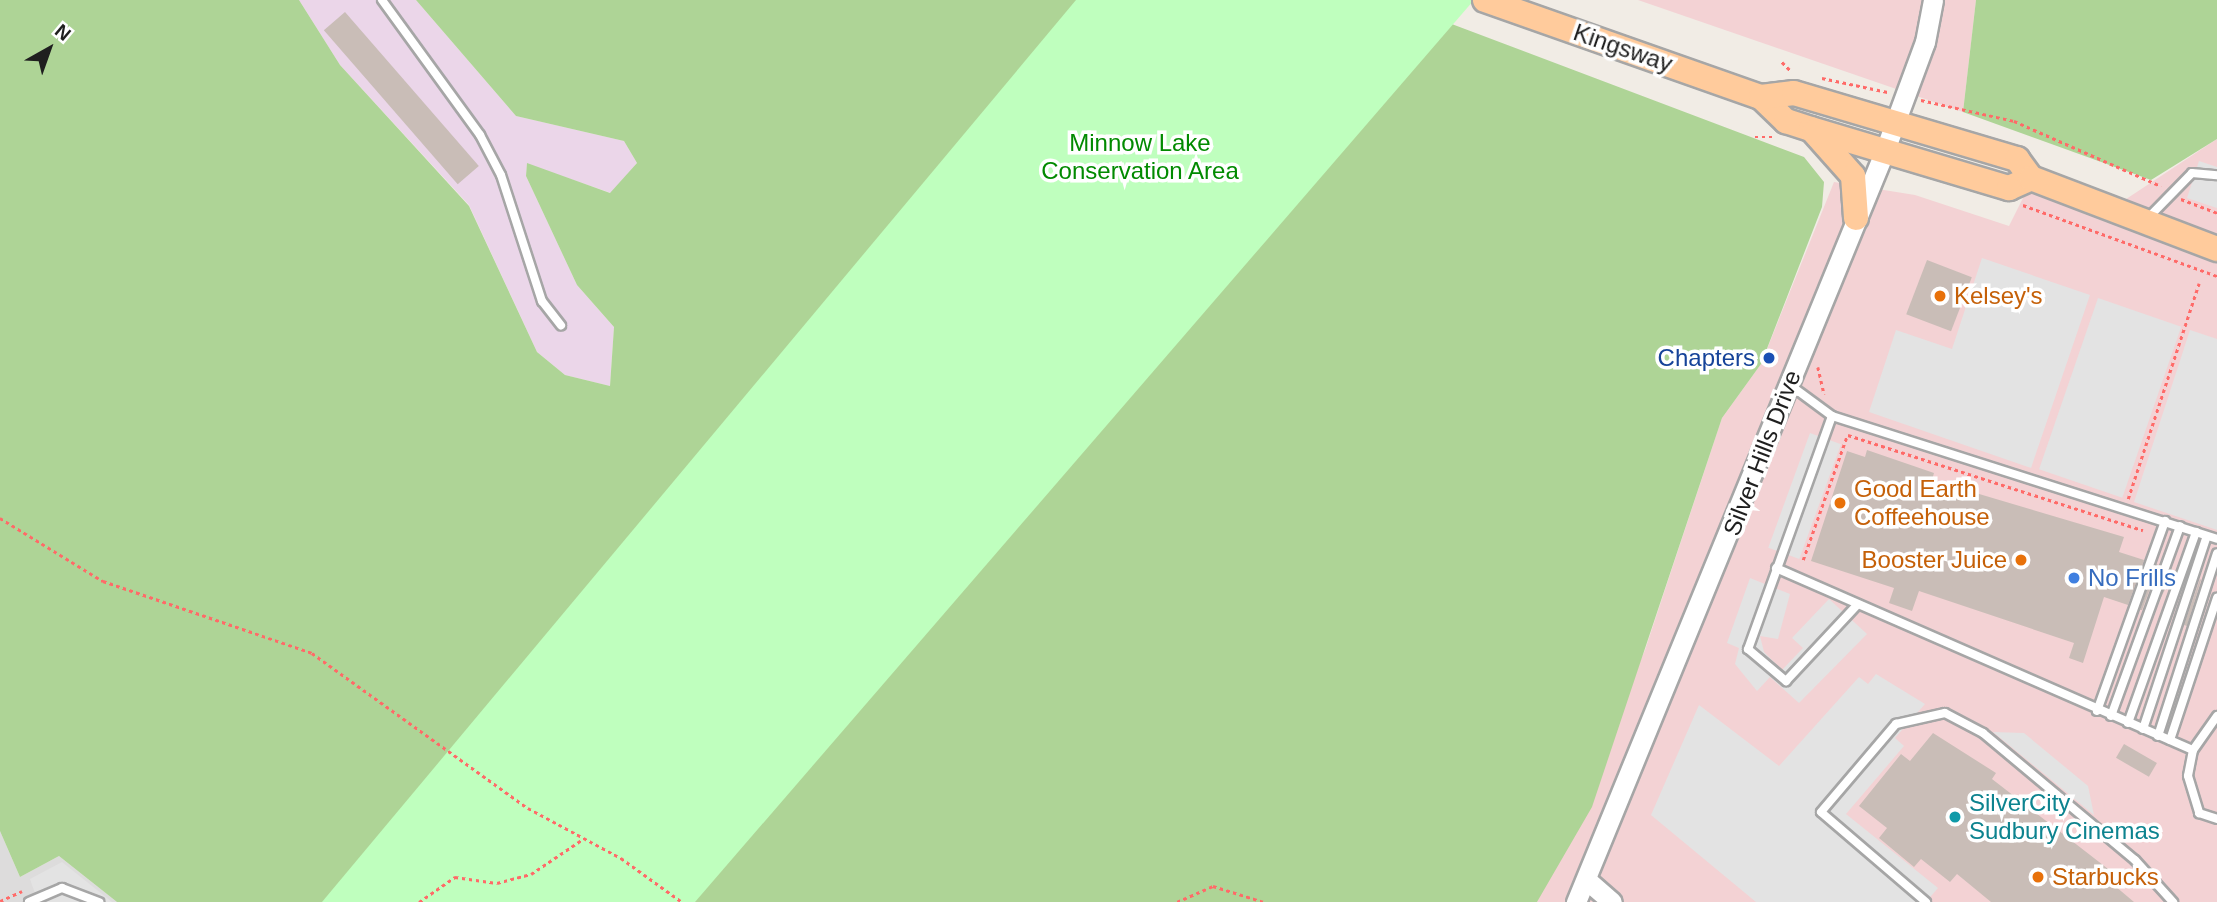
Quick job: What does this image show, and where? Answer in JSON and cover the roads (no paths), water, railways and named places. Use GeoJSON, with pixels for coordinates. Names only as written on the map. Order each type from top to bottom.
{"type":"FeatureCollection","features":[{"type":"Feature","properties":{"kind":"main road","name":"Kingsway"},"geometry":{"type":"LineString","coordinates":[[1485,0],[1761,97],[1786,121],[2009,188],[2031,178]]}},
{"type":"Feature","properties":{"kind":"main road","name":"Kingsway"},"geometry":{"type":"LineString","coordinates":[[1761,97],[1794,93],[2017,159],[2031,178],[2143,225],[2217,249]]}},
{"type":"Feature","properties":{"kind":"main road"},"geometry":{"type":"LineString","coordinates":[[1811,129],[1853,176],[1856,218]]}},
{"type":"Feature","properties":{"kind":"street","name":"Silver Hills Drive"},"geometry":{"type":"LineString","coordinates":[[1576,902],[1588,883],[1787,383],[1885,150],[1905,96],[1933,0]]}},
{"type":"Feature","properties":{"kind":"street"},"geometry":{"type":"LineString","coordinates":[[1588,883],[1612,902]]}},
{"type":"Feature","properties":{"kind":"lane"},"geometry":{"type":"LineString","coordinates":[[382,0],[480,135],[501,175],[542,301],[561,325]]}},
{"type":"Feature","properties":{"kind":"lane"},"geometry":{"type":"LineString","coordinates":[[2143,225],[2169,191],[2192,173],[2217,175]]}},
{"type":"Feature","properties":{"kind":"lane"},"geometry":{"type":"LineString","coordinates":[[1787,383],[1832,416],[2217,539]]}},
{"type":"Feature","properties":{"kind":"lane"},"geometry":{"type":"LineString","coordinates":[[1832,416],[1748,649],[1786,681],[1857,604]]}},
{"type":"Feature","properties":{"kind":"lane"},"geometry":{"type":"LineString","coordinates":[[2097,711],[2165,521]]}},
{"type":"Feature","properties":{"kind":"lane"},"geometry":{"type":"LineString","coordinates":[[2111,716],[2180,526]]}},
{"type":"Feature","properties":{"kind":"lane"},"geometry":{"type":"LineString","coordinates":[[2129,723],[2196,532]]}},
{"type":"Feature","properties":{"kind":"lane"},"geometry":{"type":"LineString","coordinates":[[2143,729],[2207,536]]}},
{"type":"Feature","properties":{"kind":"lane"},"geometry":{"type":"LineString","coordinates":[[2158,736],[2217,553]]}},
{"type":"Feature","properties":{"kind":"lane"},"geometry":{"type":"LineString","coordinates":[[1776,568],[2097,711],[2193,750]]}},
{"type":"Feature","properties":{"kind":"lane"},"geometry":{"type":"LineString","coordinates":[[2170,740],[2217,598]]}},
{"type":"Feature","properties":{"kind":"lane"},"geometry":{"type":"LineString","coordinates":[[1926,902],[1821,812],[1896,724],[1945,713],[1993,741],[2135,860],[2173,902]]}},
{"type":"Feature","properties":{"kind":"lane"},"geometry":{"type":"LineString","coordinates":[[2217,716],[2193,750],[2191,799],[2199,813],[2217,820]]}},
{"type":"Feature","properties":{"kind":"lane"},"geometry":{"type":"LineString","coordinates":[[29,902],[62,888],[100,902]]}},
{"type":"Feature","properties":{"kind":"place","name":"Kelsey's"},"geometry":{"type":"Point","coordinates":[1940,296]}},
{"type":"Feature","properties":{"kind":"place","name":"Chapters"},"geometry":{"type":"Point","coordinates":[1769,358]}},
{"type":"Feature","properties":{"kind":"place","name":"Good Earth Coffeehouse"},"geometry":{"type":"Point","coordinates":[1840,503]}},
{"type":"Feature","properties":{"kind":"place","name":"Booster Juice"},"geometry":{"type":"Point","coordinates":[2021,560]}},
{"type":"Feature","properties":{"kind":"place","name":"No Frills"},"geometry":{"type":"Point","coordinates":[2074,578]}},
{"type":"Feature","properties":{"kind":"place","name":"SilverCity Sudbury Cinemas"},"geometry":{"type":"Point","coordinates":[1955,817]}},
{"type":"Feature","properties":{"kind":"place","name":"Starbucks"},"geometry":{"type":"Point","coordinates":[2038,877]}},
{"type":"Feature","properties":{"kind":"park label","name":"Minnow Lake Conservation Area"},"geometry":{"type":"Point","coordinates":[1140,157]}}]}
